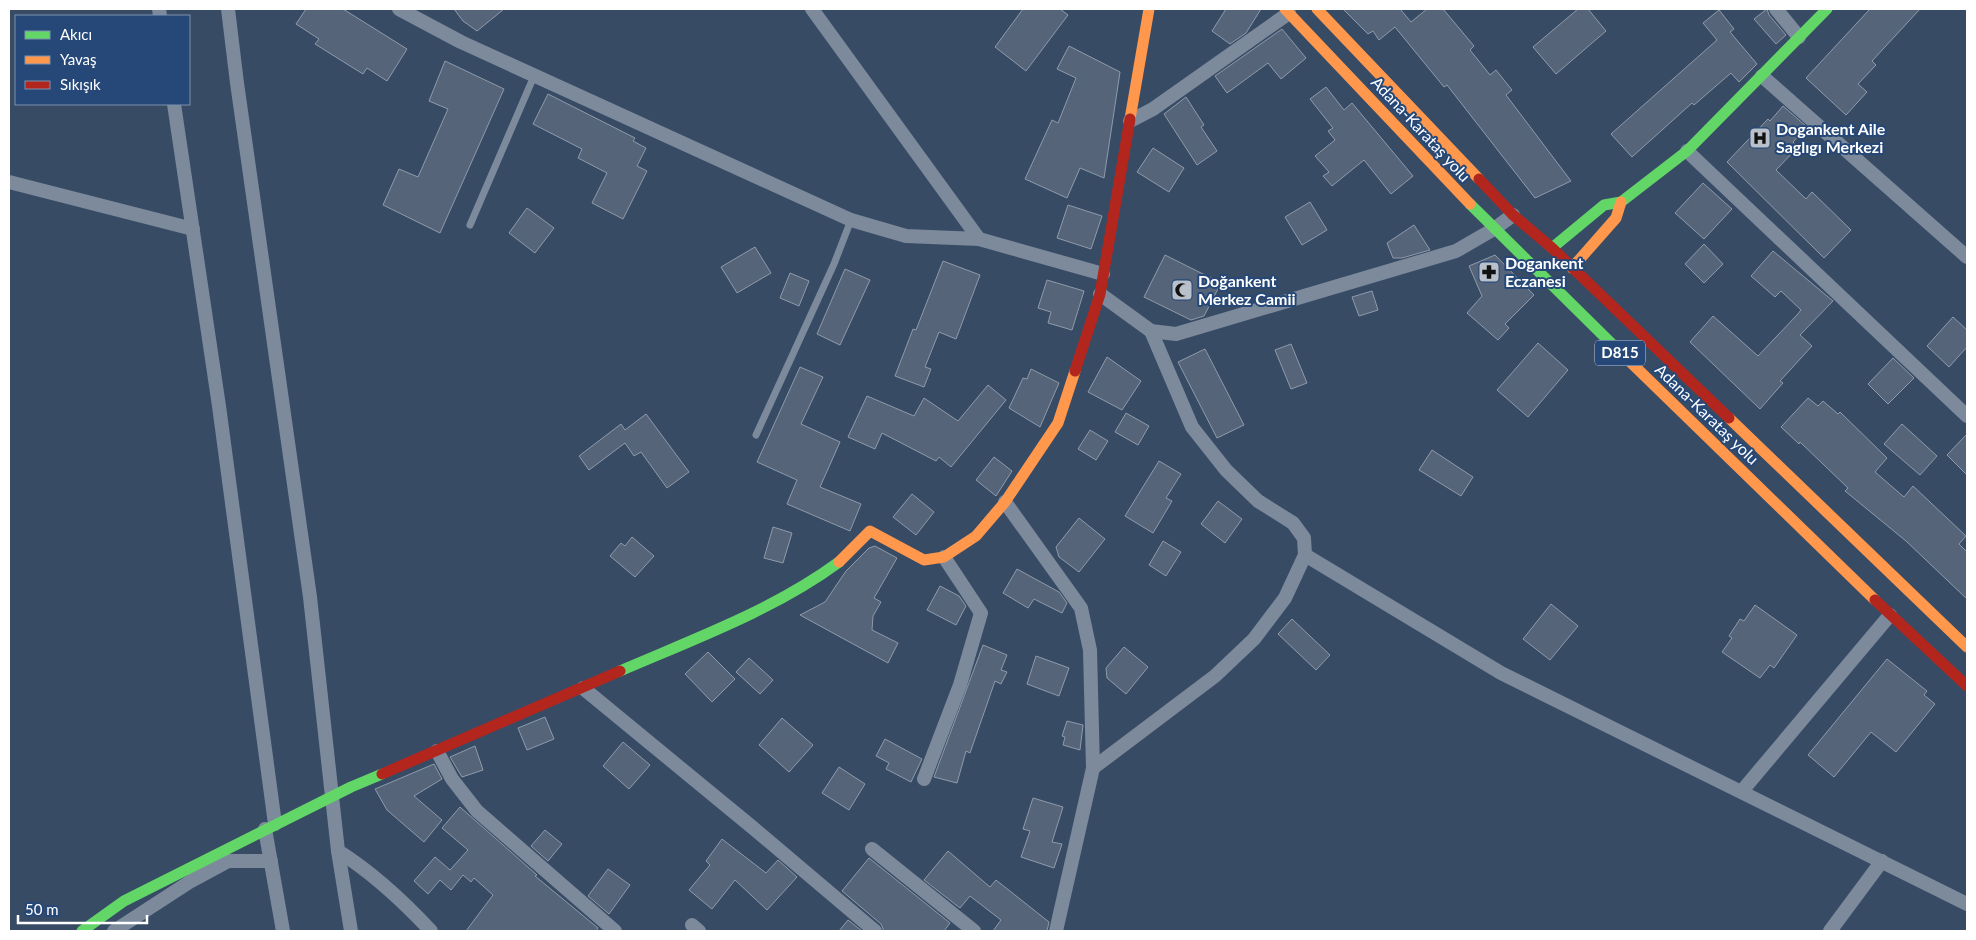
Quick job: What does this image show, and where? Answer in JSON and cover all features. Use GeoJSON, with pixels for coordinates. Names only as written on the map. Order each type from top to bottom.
{"type":"FeatureCollection","features":[{"type":"Feature","properties":{"kind":"street"},"geometry":{"type":"LineString","coordinates":[[228,9],[238,92],[309,587],[338,851],[351,931]]}},
{"type":"Feature","properties":{"kind":"street"},"geometry":{"type":"LineString","coordinates":[[399,9],[461,42],[851,220],[906,236],[979,239],[1103,274]]}},
{"type":"Feature","properties":{"kind":"street"},"geometry":{"type":"LineString","coordinates":[[812,9],[979,239]]}},
{"type":"Feature","properties":{"kind":"street"},"geometry":{"type":"LineString","coordinates":[[82,931],[124,901],[333,796],[583,688],[769,604],[821,575],[848,555],[870,531],[924,560],[944,557],[976,536],[1005,502],[1058,423],[1100,294],[1149,9]]}},
{"type":"Feature","properties":{"kind":"street"},"geometry":{"type":"LineString","coordinates":[[1776,9],[1799,37]]}},
{"type":"Feature","properties":{"kind":"street"},"geometry":{"type":"LineString","coordinates":[[1552,248],[1604,205],[1621,202],[1687,151],[1827,9]]}},
{"type":"Feature","properties":{"kind":"street","name":"Adana-Karataş yolu"},"geometry":{"type":"LineString","coordinates":[[1319,10],[1513,214],[1552,248],[1966,645]]}},
{"type":"Feature","properties":{"kind":"street"},"geometry":{"type":"LineString","coordinates":[[1130,121],[1153,109],[1287,11]]}},
{"type":"Feature","properties":{"kind":"street","name":"Adana-Karataş yolu"},"geometry":{"type":"LineString","coordinates":[[1287,11],[1494,229],[1890,615],[1967,686]]}},
{"type":"Feature","properties":{"kind":"street"},"geometry":{"type":"LineString","coordinates":[[1762,76],[1967,257]]}},
{"type":"Feature","properties":{"kind":"street"},"geometry":{"type":"LineString","coordinates":[[174,105],[270,826],[271,861],[283,931]]}},
{"type":"Feature","properties":{"kind":"street"},"geometry":{"type":"LineString","coordinates":[[1687,151],[1967,416]]}},
{"type":"Feature","properties":{"kind":"street"},"geometry":{"type":"LineString","coordinates":[[9,182],[192,230]]}},
{"type":"Feature","properties":{"kind":"street"},"geometry":{"type":"LineString","coordinates":[[1572,268],[1616,218],[1621,202]]}},
{"type":"Feature","properties":{"kind":"street"},"geometry":{"type":"LineString","coordinates":[[1150,331],[1176,334],[1456,251],[1494,229],[1513,214]]}},
{"type":"Feature","properties":{"kind":"street"},"geometry":{"type":"LineString","coordinates":[[1093,768],[1215,676],[1254,639],[1285,598],[1305,555],[1304,538],[1293,523],[1258,501],[1238,483],[1192,426],[1150,331],[1100,294]]}},
{"type":"Feature","properties":{"kind":"street"},"geometry":{"type":"LineString","coordinates":[[1005,502],[1081,608],[1090,650],[1093,694],[1093,768],[1056,931]]}},
{"type":"Feature","properties":{"kind":"street"},"geometry":{"type":"LineString","coordinates":[[1305,555],[1501,673],[1967,904]]}},
{"type":"Feature","properties":{"kind":"street"},"geometry":{"type":"LineString","coordinates":[[924,779],[960,685],[981,613],[944,557]]}},
{"type":"Feature","properties":{"kind":"street"},"geometry":{"type":"LineString","coordinates":[[1742,791],[1890,615]]}},
{"type":"Feature","properties":{"kind":"street"},"geometry":{"type":"LineString","coordinates":[[583,688],[752,827],[874,931]]}},
{"type":"Feature","properties":{"kind":"street"},"geometry":{"type":"LineString","coordinates":[[437,751],[452,779],[477,811],[616,931]]}},
{"type":"Feature","properties":{"kind":"street"},"geometry":{"type":"LineString","coordinates":[[872,849],[974,931]]}},
{"type":"Feature","properties":{"kind":"street"},"geometry":{"type":"LineString","coordinates":[[338,851],[362,866],[410,908],[431,931]]}},
{"type":"Feature","properties":{"kind":"street"},"geometry":{"type":"LineString","coordinates":[[114,931],[191,881],[228,861],[271,861]]}},
{"type":"Feature","properties":{"kind":"street"},"geometry":{"type":"LineString","coordinates":[[1830,931],[1882,861]]}},
{"type":"Feature","properties":{"kind":"lane"},"geometry":{"type":"LineString","coordinates":[[470,226],[534,76]]}},
{"type":"Feature","properties":{"kind":"lane"},"geometry":{"type":"LineString","coordinates":[[756,436],[834,264],[851,220]]}},
{"type":"Feature","properties":{"kind":"building"},"geometry":{"type":"Polygon","coordinates":[[[306,9],[343,9],[407,49],[387,81],[367,68],[363,74],[315,44],[319,39],[296,24],[306,9]]]}},
{"type":"Feature","properties":{"kind":"building"},"geometry":{"type":"Polygon","coordinates":[[[454,9],[504,9],[477,31],[463,21],[454,9]]]}},
{"type":"Feature","properties":{"kind":"building"},"geometry":{"type":"Polygon","coordinates":[[[1023,9],[1060,9],[1068,15],[1026,71],[995,47],[1023,9]]]}},
{"type":"Feature","properties":{"kind":"building"},"geometry":{"type":"Polygon","coordinates":[[[1226,9],[1261,9],[1246,33],[1230,44],[1212,31],[1226,9]]]}},
{"type":"Feature","properties":{"kind":"building"},"geometry":{"type":"Polygon","coordinates":[[[1343,9],[1400,9],[1411,22],[1427,9],[1443,9],[1474,46],[1470,50],[1490,75],[1496,70],[1512,90],[1506,95],[1571,181],[1535,198],[1447,85],[1444,87],[1395,27],[1379,40],[1373,31],[1368,34],[1343,9]]]}},
{"type":"Feature","properties":{"kind":"building"},"geometry":{"type":"Polygon","coordinates":[[[1578,9],[1588,9],[1606,31],[1556,74],[1533,47],[1578,9]]]}},
{"type":"Feature","properties":{"kind":"building"},"geometry":{"type":"Polygon","coordinates":[[[1767,9],[1769,15],[1786,35],[1776,44],[1754,19],[1767,9]]]}},
{"type":"Feature","properties":{"kind":"building"},"geometry":{"type":"Polygon","coordinates":[[[1870,9],[1920,9],[1872,61],[1876,65],[1858,84],[1867,92],[1846,115],[1806,78],[1870,9]]]}},
{"type":"Feature","properties":{"kind":"building"},"geometry":{"type":"Polygon","coordinates":[[[1719,10],[1734,29],[1730,32],[1757,64],[1739,82],[1731,73],[1694,105],[1692,103],[1632,157],[1611,134],[1717,40],[1703,23],[1719,10]]]}},
{"type":"Feature","properties":{"kind":"building"},"geometry":{"type":"Polygon","coordinates":[[[1282,29],[1306,58],[1281,79],[1268,63],[1227,93],[1215,76],[1282,29]]]}},
{"type":"Feature","properties":{"kind":"building"},"geometry":{"type":"Polygon","coordinates":[[[1069,46],[1120,72],[1104,178],[1080,168],[1067,198],[1025,179],[1052,120],[1058,123],[1076,78],[1057,69],[1069,46]]]}},
{"type":"Feature","properties":{"kind":"building"},"geometry":{"type":"Polygon","coordinates":[[[445,61],[504,89],[440,233],[383,205],[399,169],[418,177],[448,109],[429,101],[445,61]]]}},
{"type":"Feature","properties":{"kind":"building"},"geometry":{"type":"Polygon","coordinates":[[[1326,87],[1344,110],[1352,103],[1413,176],[1391,194],[1364,160],[1332,186],[1323,176],[1329,172],[1315,156],[1335,140],[1328,131],[1333,128],[1310,99],[1326,87]]]}},
{"type":"Feature","properties":{"kind":"building"},"geometry":{"type":"Polygon","coordinates":[[[548,94],[635,138],[633,141],[646,148],[637,166],[647,171],[623,219],[592,203],[607,173],[578,158],[582,149],[533,124],[548,94]]]}},
{"type":"Feature","properties":{"kind":"building"},"geometry":{"type":"Polygon","coordinates":[[[1186,97],[1204,125],[1201,127],[1217,151],[1197,165],[1164,114],[1186,97]]]}},
{"type":"Feature","properties":{"kind":"building"},"geometry":{"type":"Polygon","coordinates":[[[1783,106],[1807,127],[1793,142],[1798,147],[1776,170],[1806,199],[1812,192],[1851,230],[1824,258],[1727,162],[1783,106]]]}},
{"type":"Feature","properties":{"kind":"building"},"geometry":{"type":"Polygon","coordinates":[[[1153,148],[1184,168],[1169,192],[1137,172],[1153,148]]]}},
{"type":"Feature","properties":{"kind":"building"},"geometry":{"type":"Polygon","coordinates":[[[1703,183],[1732,209],[1704,239],[1675,213],[1703,183]]]}},
{"type":"Feature","properties":{"kind":"building"},"geometry":{"type":"Polygon","coordinates":[[[1310,202],[1327,230],[1302,245],[1285,217],[1310,202]]]}},
{"type":"Feature","properties":{"kind":"building"},"geometry":{"type":"Polygon","coordinates":[[[1068,205],[1102,216],[1091,249],[1057,238],[1068,205]]]}},
{"type":"Feature","properties":{"kind":"building"},"geometry":{"type":"Polygon","coordinates":[[[527,208],[554,228],[535,253],[509,233],[527,208]]]}},
{"type":"Feature","properties":{"kind":"building"},"geometry":{"type":"Polygon","coordinates":[[[1414,225],[1430,250],[1402,258],[1393,258],[1387,243],[1414,225]]]}},
{"type":"Feature","properties":{"kind":"building"},"geometry":{"type":"Polygon","coordinates":[[[1704,244],[1723,264],[1704,283],[1685,264],[1704,244]]]}},
{"type":"Feature","properties":{"kind":"building"},"geometry":{"type":"Polygon","coordinates":[[[755,247],[771,273],[737,293],[721,267],[755,247]]]}},
{"type":"Feature","properties":{"kind":"building"},"geometry":{"type":"Polygon","coordinates":[[[1773,251],[1833,301],[1800,335],[1812,346],[1780,381],[1783,383],[1760,409],[1690,342],[1713,316],[1758,356],[1796,316],[1801,310],[1781,291],[1775,297],[1751,276],[1773,251]]]}},
{"type":"Feature","properties":{"kind":"building","name":"Doğankent Merkez Camii"},"geometry":{"type":"Polygon","coordinates":[[[1165,255],[1221,283],[1204,316],[1191,320],[1144,297],[1165,255]]]}},
{"type":"Feature","properties":{"kind":"building"},"geometry":{"type":"Polygon","coordinates":[[[1495,255],[1534,295],[1505,324],[1509,328],[1498,340],[1467,313],[1482,296],[1469,266],[1495,255]]]}},
{"type":"Feature","properties":{"kind":"building"},"geometry":{"type":"Polygon","coordinates":[[[943,261],[980,275],[956,339],[939,332],[925,367],[931,369],[924,387],[895,376],[913,329],[916,330],[943,261]]]}},
{"type":"Feature","properties":{"kind":"building"},"geometry":{"type":"Polygon","coordinates":[[[845,269],[870,280],[840,345],[817,334],[845,269]]]}},
{"type":"Feature","properties":{"kind":"building"},"geometry":{"type":"Polygon","coordinates":[[[790,273],[809,281],[799,306],[780,298],[790,273]]]}},
{"type":"Feature","properties":{"kind":"building"},"geometry":{"type":"Polygon","coordinates":[[[1047,280],[1084,291],[1072,330],[1048,323],[1051,312],[1038,308],[1047,280]]]}},
{"type":"Feature","properties":{"kind":"building"},"geometry":{"type":"Polygon","coordinates":[[[1372,291],[1378,310],[1359,316],[1352,297],[1372,291]]]}},
{"type":"Feature","properties":{"kind":"building"},"geometry":{"type":"Polygon","coordinates":[[[1953,317],[1967,330],[1967,347],[1949,367],[1927,346],[1953,317]]]}},
{"type":"Feature","properties":{"kind":"building"},"geometry":{"type":"Polygon","coordinates":[[[1538,343],[1568,370],[1528,417],[1497,390],[1538,343]]]}},
{"type":"Feature","properties":{"kind":"building"},"geometry":{"type":"Polygon","coordinates":[[[1291,344],[1307,383],[1291,389],[1275,350],[1291,344]]]}},
{"type":"Feature","properties":{"kind":"building"},"geometry":{"type":"Polygon","coordinates":[[[1205,349],[1244,425],[1217,438],[1178,362],[1205,349]]]}},
{"type":"Feature","properties":{"kind":"building"},"geometry":{"type":"Polygon","coordinates":[[[1107,357],[1141,381],[1122,410],[1088,392],[1107,357]]]}},
{"type":"Feature","properties":{"kind":"building"},"geometry":{"type":"Polygon","coordinates":[[[1893,358],[1914,378],[1888,404],[1868,384],[1893,358]]]}},
{"type":"Feature","properties":{"kind":"building"},"geometry":{"type":"Polygon","coordinates":[[[800,367],[823,377],[801,424],[840,442],[820,487],[861,504],[850,531],[787,504],[797,480],[757,462],[800,367]]]}},
{"type":"Feature","properties":{"kind":"building"},"geometry":{"type":"Polygon","coordinates":[[[1031,369],[1059,383],[1040,427],[1009,408],[1023,378],[1027,379],[1031,369]]]}},
{"type":"Feature","properties":{"kind":"building"},"geometry":{"type":"Polygon","coordinates":[[[988,385],[1006,400],[951,467],[939,457],[936,461],[882,433],[875,449],[848,437],[867,396],[914,416],[924,398],[958,421],[988,385]]]}},
{"type":"Feature","properties":{"kind":"building"},"geometry":{"type":"Polygon","coordinates":[[[1808,398],[1818,406],[1823,401],[1838,414],[1840,412],[1887,458],[1875,472],[1904,497],[1913,486],[1966,536],[1959,544],[1967,552],[1967,599],[1906,541],[1845,491],[1848,488],[1800,442],[1799,444],[1781,427],[1808,398]]]}},
{"type":"Feature","properties":{"kind":"building"},"geometry":{"type":"Polygon","coordinates":[[[1126,413],[1149,426],[1138,445],[1115,432],[1126,413]]]}},
{"type":"Feature","properties":{"kind":"building"},"geometry":{"type":"Polygon","coordinates":[[[646,414],[689,472],[667,488],[641,452],[634,456],[625,443],[589,470],[579,456],[621,424],[625,430],[646,414]]]}},
{"type":"Feature","properties":{"kind":"building"},"geometry":{"type":"Polygon","coordinates":[[[1902,424],[1937,456],[1920,475],[1884,444],[1902,424]]]}},
{"type":"Feature","properties":{"kind":"building"},"geometry":{"type":"Polygon","coordinates":[[[1090,430],[1108,441],[1096,460],[1078,449],[1090,430]]]}},
{"type":"Feature","properties":{"kind":"building"},"geometry":{"type":"Polygon","coordinates":[[[1967,434],[1967,475],[1947,455],[1967,434]]]}},
{"type":"Feature","properties":{"kind":"building"},"geometry":{"type":"Polygon","coordinates":[[[1432,450],[1473,477],[1461,496],[1419,470],[1432,450]]]}},
{"type":"Feature","properties":{"kind":"building"},"geometry":{"type":"Polygon","coordinates":[[[994,457],[1012,471],[996,496],[976,480],[994,457]]]}},
{"type":"Feature","properties":{"kind":"building"},"geometry":{"type":"Polygon","coordinates":[[[1159,461],[1181,474],[1166,498],[1172,501],[1153,533],[1125,516],[1159,461]]]}},
{"type":"Feature","properties":{"kind":"building"},"geometry":{"type":"Polygon","coordinates":[[[912,494],[934,512],[916,535],[893,517],[912,494]]]}},
{"type":"Feature","properties":{"kind":"building"},"geometry":{"type":"Polygon","coordinates":[[[1218,501],[1242,519],[1225,543],[1201,524],[1218,501]]]}},
{"type":"Feature","properties":{"kind":"building"},"geometry":{"type":"Polygon","coordinates":[[[1079,518],[1105,539],[1079,572],[1059,557],[1056,547],[1079,518]]]}},
{"type":"Feature","properties":{"kind":"building"},"geometry":{"type":"Polygon","coordinates":[[[773,527],[792,533],[783,563],[764,558],[773,527]]]}},
{"type":"Feature","properties":{"kind":"building"},"geometry":{"type":"Polygon","coordinates":[[[632,537],[654,556],[635,577],[610,556],[621,543],[625,546],[632,537]]]}},
{"type":"Feature","properties":{"kind":"building"},"geometry":{"type":"Polygon","coordinates":[[[1163,541],[1181,552],[1166,576],[1149,565],[1163,541]]]}},
{"type":"Feature","properties":{"kind":"building"},"geometry":{"type":"Polygon","coordinates":[[[875,546],[897,558],[874,598],[881,602],[873,616],[872,630],[898,643],[888,663],[800,615],[825,602],[846,571],[869,548],[875,546]]]}},
{"type":"Feature","properties":{"kind":"building"},"geometry":{"type":"Polygon","coordinates":[[[1017,569],[1059,592],[1067,603],[1062,613],[1034,599],[1028,608],[1003,593],[1017,569]]]}},
{"type":"Feature","properties":{"kind":"building"},"geometry":{"type":"Polygon","coordinates":[[[940,586],[959,596],[966,606],[956,625],[927,610],[940,586]]]}},
{"type":"Feature","properties":{"kind":"building"},"geometry":{"type":"Polygon","coordinates":[[[1551,604],[1578,626],[1550,660],[1523,639],[1551,604]]]}},
{"type":"Feature","properties":{"kind":"building"},"geometry":{"type":"Polygon","coordinates":[[[1755,605],[1797,635],[1774,668],[1770,665],[1760,678],[1722,652],[1732,638],[1729,636],[1740,619],[1744,621],[1755,605]]]}},
{"type":"Feature","properties":{"kind":"building"},"geometry":{"type":"Polygon","coordinates":[[[1292,619],[1330,655],[1316,670],[1278,634],[1292,619]]]}},
{"type":"Feature","properties":{"kind":"building"},"geometry":{"type":"Polygon","coordinates":[[[983,645],[1007,655],[1001,670],[1007,672],[1001,684],[995,681],[970,753],[966,751],[957,783],[934,777],[983,645]]]}},
{"type":"Feature","properties":{"kind":"building"},"geometry":{"type":"Polygon","coordinates":[[[1124,647],[1148,667],[1126,694],[1107,678],[1106,668],[1124,647]]]}},
{"type":"Feature","properties":{"kind":"building"},"geometry":{"type":"Polygon","coordinates":[[[708,652],[735,679],[712,702],[685,674],[708,652]]]}},
{"type":"Feature","properties":{"kind":"building"},"geometry":{"type":"Polygon","coordinates":[[[1036,656],[1069,668],[1059,696],[1027,684],[1036,656]]]}},
{"type":"Feature","properties":{"kind":"building"},"geometry":{"type":"Polygon","coordinates":[[[749,658],[773,680],[760,694],[736,672],[749,658]]]}},
{"type":"Feature","properties":{"kind":"building"},"geometry":{"type":"Polygon","coordinates":[[[1887,659],[1927,691],[1924,695],[1935,704],[1896,752],[1871,732],[1834,777],[1808,755],[1887,659]]]}},
{"type":"Feature","properties":{"kind":"building"},"geometry":{"type":"Polygon","coordinates":[[[545,717],[554,739],[527,750],[518,728],[545,717]]]}},
{"type":"Feature","properties":{"kind":"building"},"geometry":{"type":"Polygon","coordinates":[[[782,718],[813,745],[789,772],[759,745],[782,718]]]}},
{"type":"Feature","properties":{"kind":"building"},"geometry":{"type":"Polygon","coordinates":[[[1067,721],[1083,725],[1080,750],[1063,745],[1065,737],[1062,736],[1067,721]]]}},
{"type":"Feature","properties":{"kind":"building"},"geometry":{"type":"Polygon","coordinates":[[[885,739],[922,759],[911,782],[886,769],[889,763],[876,756],[885,739]]]}},
{"type":"Feature","properties":{"kind":"building"},"geometry":{"type":"Polygon","coordinates":[[[623,742],[650,765],[629,789],[603,766],[623,742]]]}},
{"type":"Feature","properties":{"kind":"building"},"geometry":{"type":"Polygon","coordinates":[[[475,746],[483,770],[462,777],[450,757],[475,746]]]}},
{"type":"Feature","properties":{"kind":"building"},"geometry":{"type":"Polygon","coordinates":[[[434,764],[442,779],[414,796],[442,820],[424,842],[387,810],[375,789],[434,764]]]}},
{"type":"Feature","properties":{"kind":"building"},"geometry":{"type":"Polygon","coordinates":[[[839,767],[865,784],[849,810],[822,793],[839,767]]]}},
{"type":"Feature","properties":{"kind":"building"},"geometry":{"type":"Polygon","coordinates":[[[1033,798],[1063,807],[1052,842],[1062,844],[1054,868],[1021,857],[1030,831],[1023,829],[1033,798]]]}},
{"type":"Feature","properties":{"kind":"building"},"geometry":{"type":"Polygon","coordinates":[[[460,807],[537,875],[535,876],[598,928],[596,931],[466,931],[493,895],[474,878],[471,882],[463,875],[451,890],[440,880],[428,894],[414,881],[435,857],[450,870],[468,850],[442,828],[460,807]]]}},
{"type":"Feature","properties":{"kind":"building"},"geometry":{"type":"Polygon","coordinates":[[[545,830],[562,844],[548,861],[531,846],[545,830]]]}},
{"type":"Feature","properties":{"kind":"building"},"geometry":{"type":"Polygon","coordinates":[[[722,839],[766,873],[778,860],[797,877],[767,910],[735,880],[712,909],[689,890],[710,865],[706,861],[722,839]]]}},
{"type":"Feature","properties":{"kind":"building"},"geometry":{"type":"Polygon","coordinates":[[[948,851],[990,887],[996,880],[1049,922],[1047,931],[993,931],[1001,920],[970,896],[960,908],[924,880],[948,851]]]}},
{"type":"Feature","properties":{"kind":"building"},"geometry":{"type":"Polygon","coordinates":[[[869,858],[950,923],[944,931],[884,931],[881,924],[842,891],[869,858]]]}},
{"type":"Feature","properties":{"kind":"building"},"geometry":{"type":"Polygon","coordinates":[[[608,869],[630,885],[609,914],[588,896],[608,869]]]}},
{"type":"Feature","properties":{"kind":"building"},"geometry":{"type":"Polygon","coordinates":[[[848,920],[862,931],[839,931],[848,920]]]}},
{"type":"Feature","properties":{"kind":"traffic: fast"},"geometry":{"type":"LineString","coordinates":[[1552,248],[1604,205],[1621,202],[1687,151],[1827,9]]}},
{"type":"Feature","properties":{"kind":"traffic: fast"},"geometry":{"type":"LineString","coordinates":[[1470,204],[1617,349]]}},
{"type":"Feature","properties":{"kind":"traffic: fast"},"geometry":{"type":"LineString","coordinates":[[620,671],[761,609],[788,595],[839,562]]}},
{"type":"Feature","properties":{"kind":"traffic: fast"},"geometry":{"type":"LineString","coordinates":[[82,931],[124,901],[351,787],[382,774]]}},
{"type":"Feature","properties":{"kind":"traffic: slow"},"geometry":{"type":"LineString","coordinates":[[1130,119],[1149,9]]}},
{"type":"Feature","properties":{"kind":"traffic: slow"},"geometry":{"type":"LineString","coordinates":[[1285,9],[1470,204]]}},
{"type":"Feature","properties":{"kind":"traffic: slow"},"geometry":{"type":"LineString","coordinates":[[1317,9],[1479,179]]}},
{"type":"Feature","properties":{"kind":"traffic: slow"},"geometry":{"type":"LineString","coordinates":[[1572,268],[1616,218],[1621,202]]}},
{"type":"Feature","properties":{"kind":"traffic: slow"},"geometry":{"type":"LineString","coordinates":[[1617,349],[1875,600]]}},
{"type":"Feature","properties":{"kind":"traffic: slow"},"geometry":{"type":"LineString","coordinates":[[839,562],[870,531],[924,560],[944,557],[976,536],[1005,502],[1058,423],[1075,371]]}},
{"type":"Feature","properties":{"kind":"traffic: slow"},"geometry":{"type":"LineString","coordinates":[[1729,418],[1967,647]]}},
{"type":"Feature","properties":{"kind":"traffic: jam"},"geometry":{"type":"LineString","coordinates":[[1075,371],[1100,294],[1130,119]]}},
{"type":"Feature","properties":{"kind":"traffic: jam"},"geometry":{"type":"LineString","coordinates":[[1479,179],[1513,215],[1552,248],[1729,418]]}},
{"type":"Feature","properties":{"kind":"traffic: jam"},"geometry":{"type":"LineString","coordinates":[[1875,600],[1967,686]]}},
{"type":"Feature","properties":{"kind":"traffic: jam"},"geometry":{"type":"LineString","coordinates":[[382,774],[620,671]]}},
{"type":"Feature","properties":{"kind":"place","name":"Dogankent Aile Saglıgı Merkezi"},"geometry":{"type":"Point","coordinates":[1760,138]}},
{"type":"Feature","properties":{"kind":"place","name":"Dogankent Eczanesi"},"geometry":{"type":"Point","coordinates":[1489,272]}},
{"type":"Feature","properties":{"kind":"place","name":"Doğankent Merkez Camii"},"geometry":{"type":"Point","coordinates":[1182,290]}}]}
